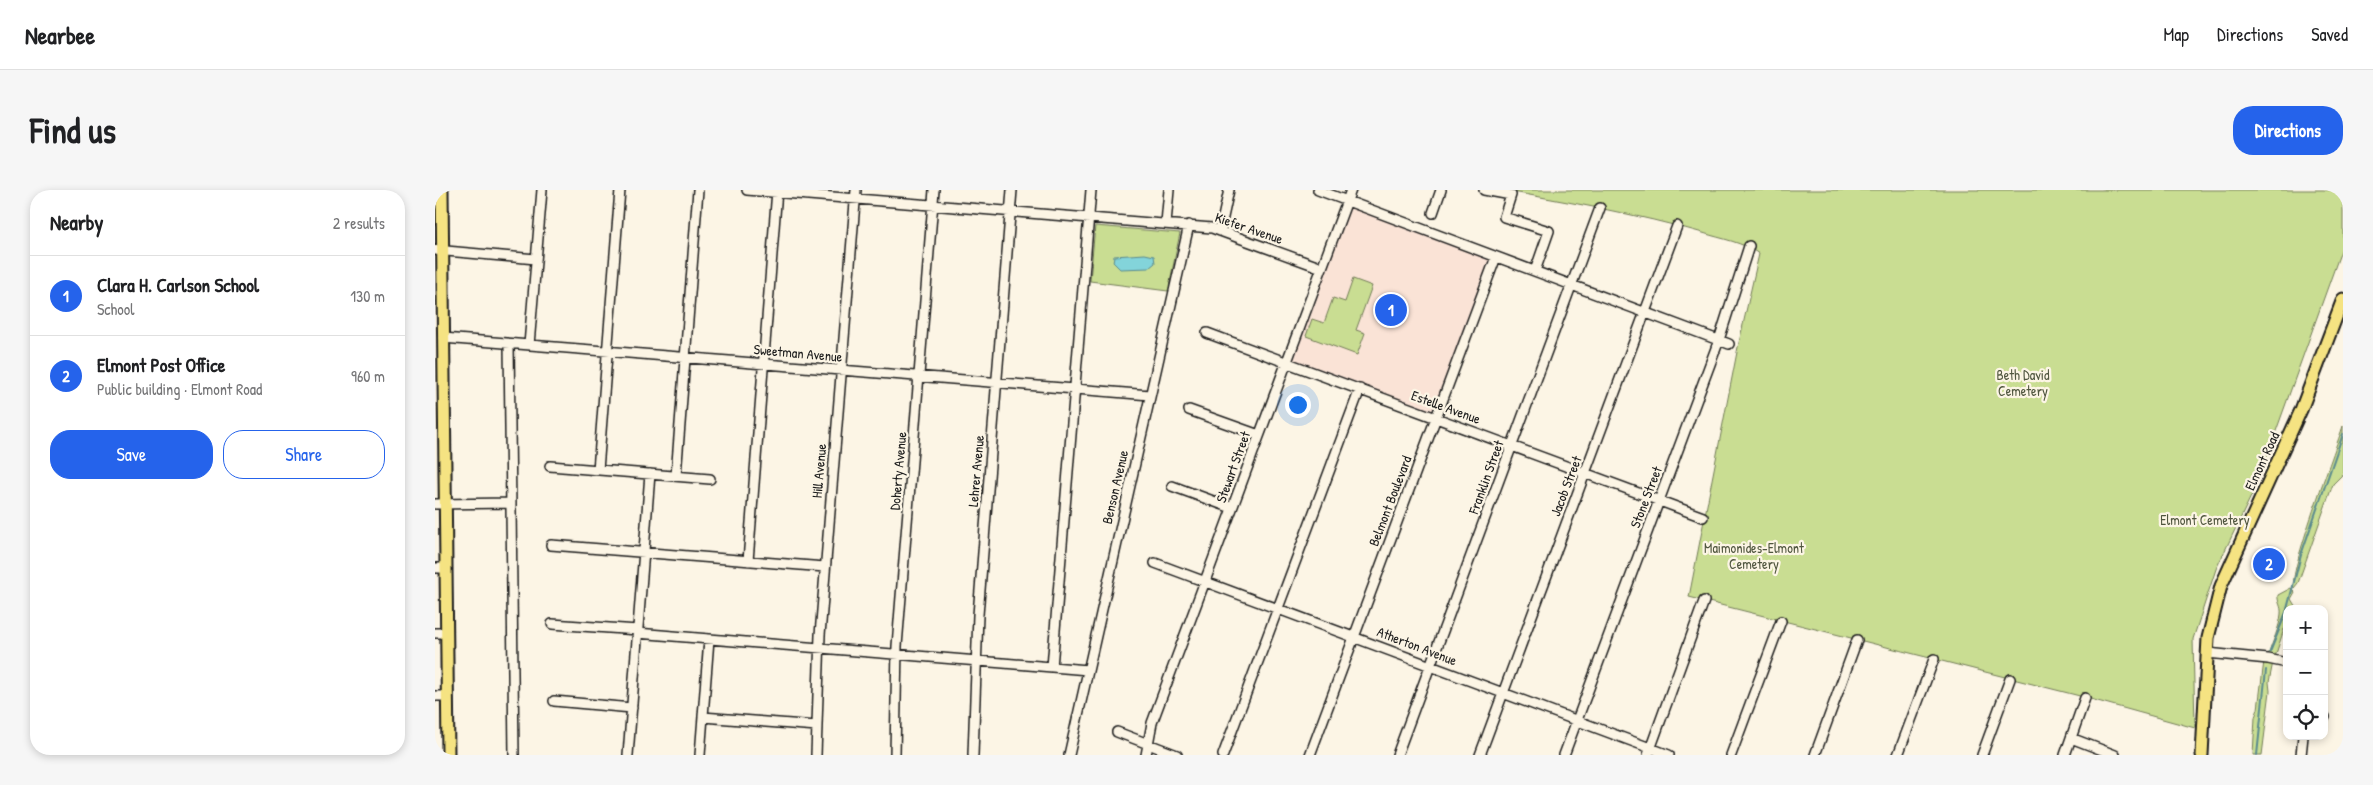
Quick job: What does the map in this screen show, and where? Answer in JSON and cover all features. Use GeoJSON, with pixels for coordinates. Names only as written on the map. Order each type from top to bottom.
{"type":"FeatureCollection","features":[{"type":"Feature","properties":{"kind":"main road"},"geometry":{"type":"LineString","coordinates":[[441,190],[439,311],[443,338],[439,376],[440,568],[441,633],[447,696],[448,755]]}},
{"type":"Feature","properties":{"kind":"main road","name":"Elmont Road"},"geometry":{"type":"LineString","coordinates":[[2202,755],[2207,654],[2211,621],[2221,586],[2301,410],[2343,299]]}},
{"type":"Feature","properties":{"kind":"street"},"geometry":{"type":"LineString","coordinates":[[529,344],[542,190]]}},
{"type":"Feature","properties":{"kind":"street"},"geometry":{"type":"LineString","coordinates":[[598,470],[620,190]]}},
{"type":"Feature","properties":{"kind":"street"},"geometry":{"type":"LineString","coordinates":[[676,476],[698,190]]}},
{"type":"Feature","properties":{"kind":"street","name":"Kiefer Avenue"},"geometry":{"type":"LineString","coordinates":[[747,190],[855,194],[933,205],[1213,228],[1322,268]]}},
{"type":"Feature","properties":{"kind":"street","name":"Doherty Avenue"},"geometry":{"type":"LineString","coordinates":[[895,755],[897,654],[934,190]]}},
{"type":"Feature","properties":{"kind":"street","name":"Lehrer Avenue"},"geometry":{"type":"LineString","coordinates":[[973,755],[976,661],[1013,190]]}},
{"type":"Feature","properties":{"kind":"street"},"geometry":{"type":"LineString","coordinates":[[1052,667],[1091,190]]}},
{"type":"Feature","properties":{"kind":"street"},"geometry":{"type":"LineString","coordinates":[[1167,223],[1169,190]]}},
{"type":"Feature","properties":{"kind":"street"},"geometry":{"type":"LineString","coordinates":[[1220,231],[1229,190]]}},
{"type":"Feature","properties":{"kind":"street"},"geometry":{"type":"LineString","coordinates":[[1318,190],[1729,344]]}},
{"type":"Feature","properties":{"kind":"street","name":"Stewart Street"},"geometry":{"type":"LineString","coordinates":[[1146,755],[1152,723],[1351,190]]}},
{"type":"Feature","properties":{"kind":"street"},"geometry":{"type":"LineString","coordinates":[[1433,213],[1441,190]]}},
{"type":"Feature","properties":{"kind":"street"},"geometry":{"type":"LineString","coordinates":[[1484,190],[1511,196],[1504,217],[1549,231],[1535,271]]}},
{"type":"Feature","properties":{"kind":"street"},"geometry":{"type":"LineString","coordinates":[[747,560],[777,191]]}},
{"type":"Feature","properties":{"kind":"street","name":"Hill Avenue"},"geometry":{"type":"LineString","coordinates":[[817,755],[819,648],[855,194]]}},
{"type":"Feature","properties":{"kind":"street","name":"Franklin Street"},"geometry":{"type":"LineString","coordinates":[[1397,755],[1601,208]]}},
{"type":"Feature","properties":{"kind":"street","name":"Benson Avenue"},"geometry":{"type":"LineString","coordinates":[[1069,755],[1189,226]]}},
{"type":"Feature","properties":{"kind":"street","name":"Jacob Street"},"geometry":{"type":"LineString","coordinates":[[1480,755],[1677,226]]}},
{"type":"Feature","properties":{"kind":"street","name":"Stone Street"},"geometry":{"type":"LineString","coordinates":[[1564,755],[1719,340],[1749,246]]}},
{"type":"Feature","properties":{"kind":"street"},"geometry":{"type":"LineString","coordinates":[[439,250],[536,259]]}},
{"type":"Feature","properties":{"kind":"street","name":"Belmont Boulevard"},"geometry":{"type":"LineString","coordinates":[[1310,755],[1496,257]]}},
{"type":"Feature","properties":{"kind":"street","name":"Estelle Avenue"},"geometry":{"type":"LineString","coordinates":[[1207,333],[1703,517]]}},
{"type":"Feature","properties":{"kind":"street","name":"Sweetman Avenue"},"geometry":{"type":"LineString","coordinates":[[443,338],[1150,395]]}},
{"type":"Feature","properties":{"kind":"street"},"geometry":{"type":"LineString","coordinates":[[509,344],[514,755]]}},
{"type":"Feature","properties":{"kind":"street"},"geometry":{"type":"LineString","coordinates":[[1223,755],[1360,389]]}},
{"type":"Feature","properties":{"kind":"street"},"geometry":{"type":"LineString","coordinates":[[1189,410],[1259,435]]}},
{"type":"Feature","properties":{"kind":"street"},"geometry":{"type":"LineString","coordinates":[[551,466],[710,479]]}},
{"type":"Feature","properties":{"kind":"street"},"geometry":{"type":"LineString","coordinates":[[628,755],[650,474]]}},
{"type":"Feature","properties":{"kind":"street"},"geometry":{"type":"LineString","coordinates":[[1173,486],[1232,508]]}},
{"type":"Feature","properties":{"kind":"street"},"geometry":{"type":"LineString","coordinates":[[440,504],[511,503]]}},
{"type":"Feature","properties":{"kind":"street"},"geometry":{"type":"LineString","coordinates":[[551,545],[825,567]]}},
{"type":"Feature","properties":{"kind":"street","name":"Atherton Avenue"},"geometry":{"type":"LineString","coordinates":[[1155,563],[1577,721],[1649,752],[1669,755]]}},
{"type":"Feature","properties":{"kind":"street"},"geometry":{"type":"LineString","coordinates":[[1649,752],[1704,601]]}},
{"type":"Feature","properties":{"kind":"street"},"geometry":{"type":"LineString","coordinates":[[1731,755],[1781,621]]}},
{"type":"Feature","properties":{"kind":"street"},"geometry":{"type":"LineString","coordinates":[[552,624],[709,639],[1088,670]]}},
{"type":"Feature","properties":{"kind":"street"},"geometry":{"type":"LineString","coordinates":[[700,755],[709,639]]}},
{"type":"Feature","properties":{"kind":"street"},"geometry":{"type":"LineString","coordinates":[[1815,755],[1857,640]]}},
{"type":"Feature","properties":{"kind":"street"},"geometry":{"type":"LineString","coordinates":[[2207,654],[2268,659],[2283,662]]}},
{"type":"Feature","properties":{"kind":"street"},"geometry":{"type":"LineString","coordinates":[[1898,755],[1934,659]]}},
{"type":"Feature","properties":{"kind":"street"},"geometry":{"type":"LineString","coordinates":[[1982,755],[2010,679]]}},
{"type":"Feature","properties":{"kind":"street"},"geometry":{"type":"LineString","coordinates":[[435,696],[447,696]]}},
{"type":"Feature","properties":{"kind":"street"},"geometry":{"type":"LineString","coordinates":[[2065,755],[2085,698]]}},
{"type":"Feature","properties":{"kind":"street"},"geometry":{"type":"LineString","coordinates":[[555,701],[631,708]]}},
{"type":"Feature","properties":{"kind":"street"},"geometry":{"type":"LineString","coordinates":[[703,717],[817,726]]}},
{"type":"Feature","properties":{"kind":"street"},"geometry":{"type":"LineString","coordinates":[[1117,732],[1177,755]]}},
{"type":"Feature","properties":{"kind":"street"},"geometry":{"type":"LineString","coordinates":[[2071,738],[2115,755]]}},
{"type":"Feature","properties":{"kind":"street"},"geometry":{"type":"LineString","coordinates":[[2301,755],[2303,740]]}},
{"type":"Feature","properties":{"kind":"shaded area"},"geometry":{"type":"Polygon","coordinates":[[[1350,206],[1491,260],[1434,415],[1291,361],[1350,206]]]}},
{"type":"Feature","properties":{"kind":"green space","name":"Beth David Cemetery"},"geometry":{"type":"Polygon","coordinates":[[[1501,190],[2343,190],[2343,245],[2257,484],[2216,569],[2193,639],[2195,728],[2076,695],[1689,597],[1738,347],[1759,254],[1732,241],[1678,226],[1628,214],[1501,190]]]}},
{"type":"Feature","properties":{"kind":"green space"},"geometry":{"type":"Polygon","coordinates":[[[1095,226],[1180,233],[1168,291],[1090,281],[1095,226]]]}},
{"type":"Feature","properties":{"kind":"green space"},"geometry":{"type":"Polygon","coordinates":[[[1353,279],[1372,286],[1356,330],[1365,333],[1357,355],[1306,336],[1312,319],[1324,323],[1333,298],[1345,302],[1353,279]]]}},
{"type":"Feature","properties":{"kind":"green space"},"geometry":{"type":"Polygon","coordinates":[[[2343,426],[2343,474],[2333,484],[2298,583],[2294,588],[2294,578],[2305,537],[2343,426]]]}},
{"type":"Feature","properties":{"kind":"green space"},"geometry":{"type":"Polygon","coordinates":[[[2291,588],[2295,592],[2291,599],[2295,605],[2283,605],[2283,632],[2275,657],[2268,656],[2280,619],[2281,611],[2278,595],[2291,588]]]}},
{"type":"Feature","properties":{"kind":"green space"},"geometry":{"type":"Polygon","coordinates":[[[2264,661],[2273,662],[2269,682],[2270,691],[2262,755],[2253,755],[2255,717],[2258,709],[2264,661]]]}},
{"type":"Feature","properties":{"kind":"water"},"geometry":{"type":"Polygon","coordinates":[[[1145,254],[1154,256],[1155,263],[1149,268],[1120,269],[1113,262],[1114,256],[1145,254]]]}},
{"type":"Feature","properties":{"kind":"waterway"},"geometry":{"type":"LineString","coordinates":[[2288,605],[2301,555],[2343,434]]}},
{"type":"Feature","properties":{"kind":"waterway"},"geometry":{"type":"LineString","coordinates":[[2270,652],[2283,620]]}},
{"type":"Feature","properties":{"kind":"waterway"},"geometry":{"type":"LineString","coordinates":[[2257,755],[2266,670]]}},
{"type":"Feature","properties":{"kind":"place","name":"Clara H. Carlson School"},"geometry":{"type":"Point","coordinates":[1391,310]}},
{"type":"Feature","properties":{"kind":"place","name":"Elmont Post Office"},"geometry":{"type":"Point","coordinates":[2269,564]}},
{"type":"Feature","properties":{"kind":"park label","name":"Elmont Cemetery"},"geometry":{"type":"Point","coordinates":[2205,520]}},
{"type":"Feature","properties":{"kind":"park label","name":"Maimonides-Elmont Cemetery"},"geometry":{"type":"Point","coordinates":[1754,556]}}]}
